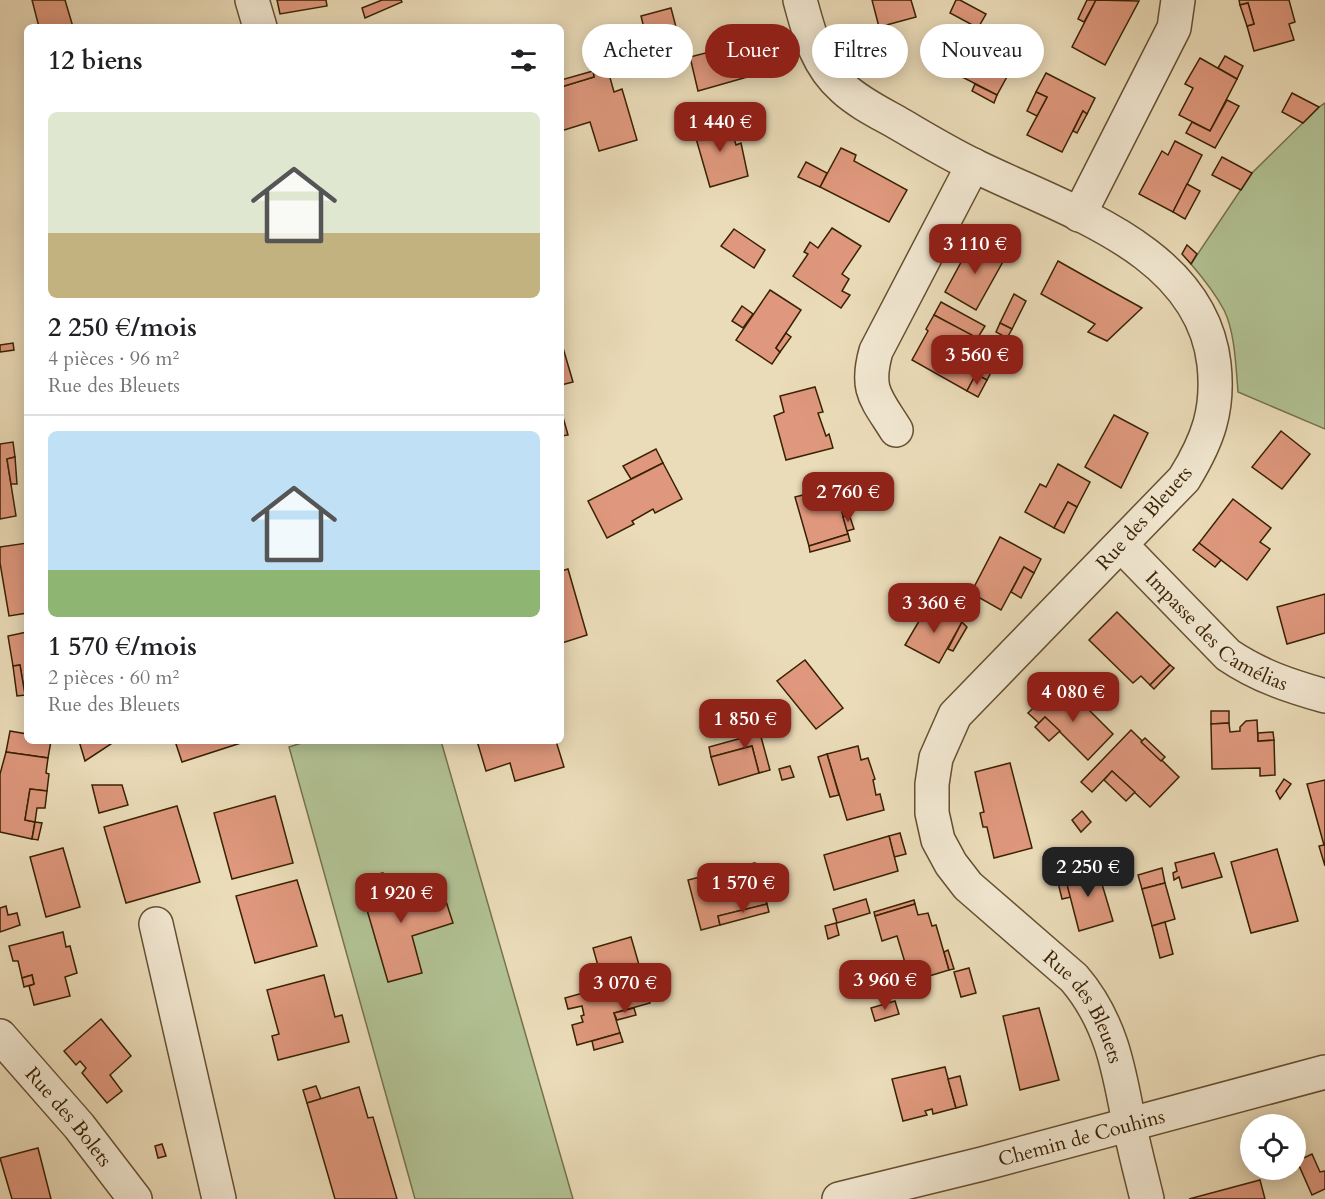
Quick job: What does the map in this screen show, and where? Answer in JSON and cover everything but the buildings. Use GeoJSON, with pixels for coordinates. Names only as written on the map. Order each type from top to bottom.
{"type":"FeatureCollection","features":[{"type":"Feature","properties":{"kind":"street"},"geometry":{"type":"LineString","coordinates":[[252,0],[259,24]]}},
{"type":"Feature","properties":{"kind":"street","name":"Rue des Bleuets"},"geometry":{"type":"LineString","coordinates":[[800,0],[818,57],[842,88],[860,102],[973,165],[1079,215],[1144,251],[1171,274],[1193,302],[1207,329],[1216,382],[1215,407],[1209,433],[1199,455],[1184,479],[955,715],[936,758],[932,784],[932,813],[938,840],[951,864],[968,886],[1074,978],[1098,1010],[1113,1051],[1125,1096],[1147,1199]]}},
{"type":"Feature","properties":{"kind":"street"},"geometry":{"type":"LineString","coordinates":[[1079,215],[1174,28],[1178,0]]}},
{"type":"Feature","properties":{"kind":"street"},"geometry":{"type":"LineString","coordinates":[[896,430],[874,393],[870,371],[876,351],[973,165]]}},
{"type":"Feature","properties":{"kind":"street","name":"Impasse des Camélias"},"geometry":{"type":"LineString","coordinates":[[1121,545],[1228,655],[1257,673],[1325,696]]}},
{"type":"Feature","properties":{"kind":"street"},"geometry":{"type":"LineString","coordinates":[[156,924],[219,1199]]}},
{"type":"Feature","properties":{"kind":"street","name":"Rue des Bolets"},"geometry":{"type":"LineString","coordinates":[[0,1036],[79,1126],[135,1199]]}},
{"type":"Feature","properties":{"kind":"street","name":"Chemin de Couhins"},"geometry":{"type":"LineString","coordinates":[[839,1199],[982,1164],[1325,1072]]}},
{"type":"Feature","properties":{"kind":"green space"},"geometry":{"type":"Polygon","coordinates":[[[1325,103],[1325,429],[1238,392],[1228,319],[1213,292],[1191,264],[1252,173],[1325,103]]]}},
{"type":"Feature","properties":{"kind":"green space"},"geometry":{"type":"Polygon","coordinates":[[[298,744],[442,744],[573,1199],[415,1199],[289,747],[298,744]]]}}]}
